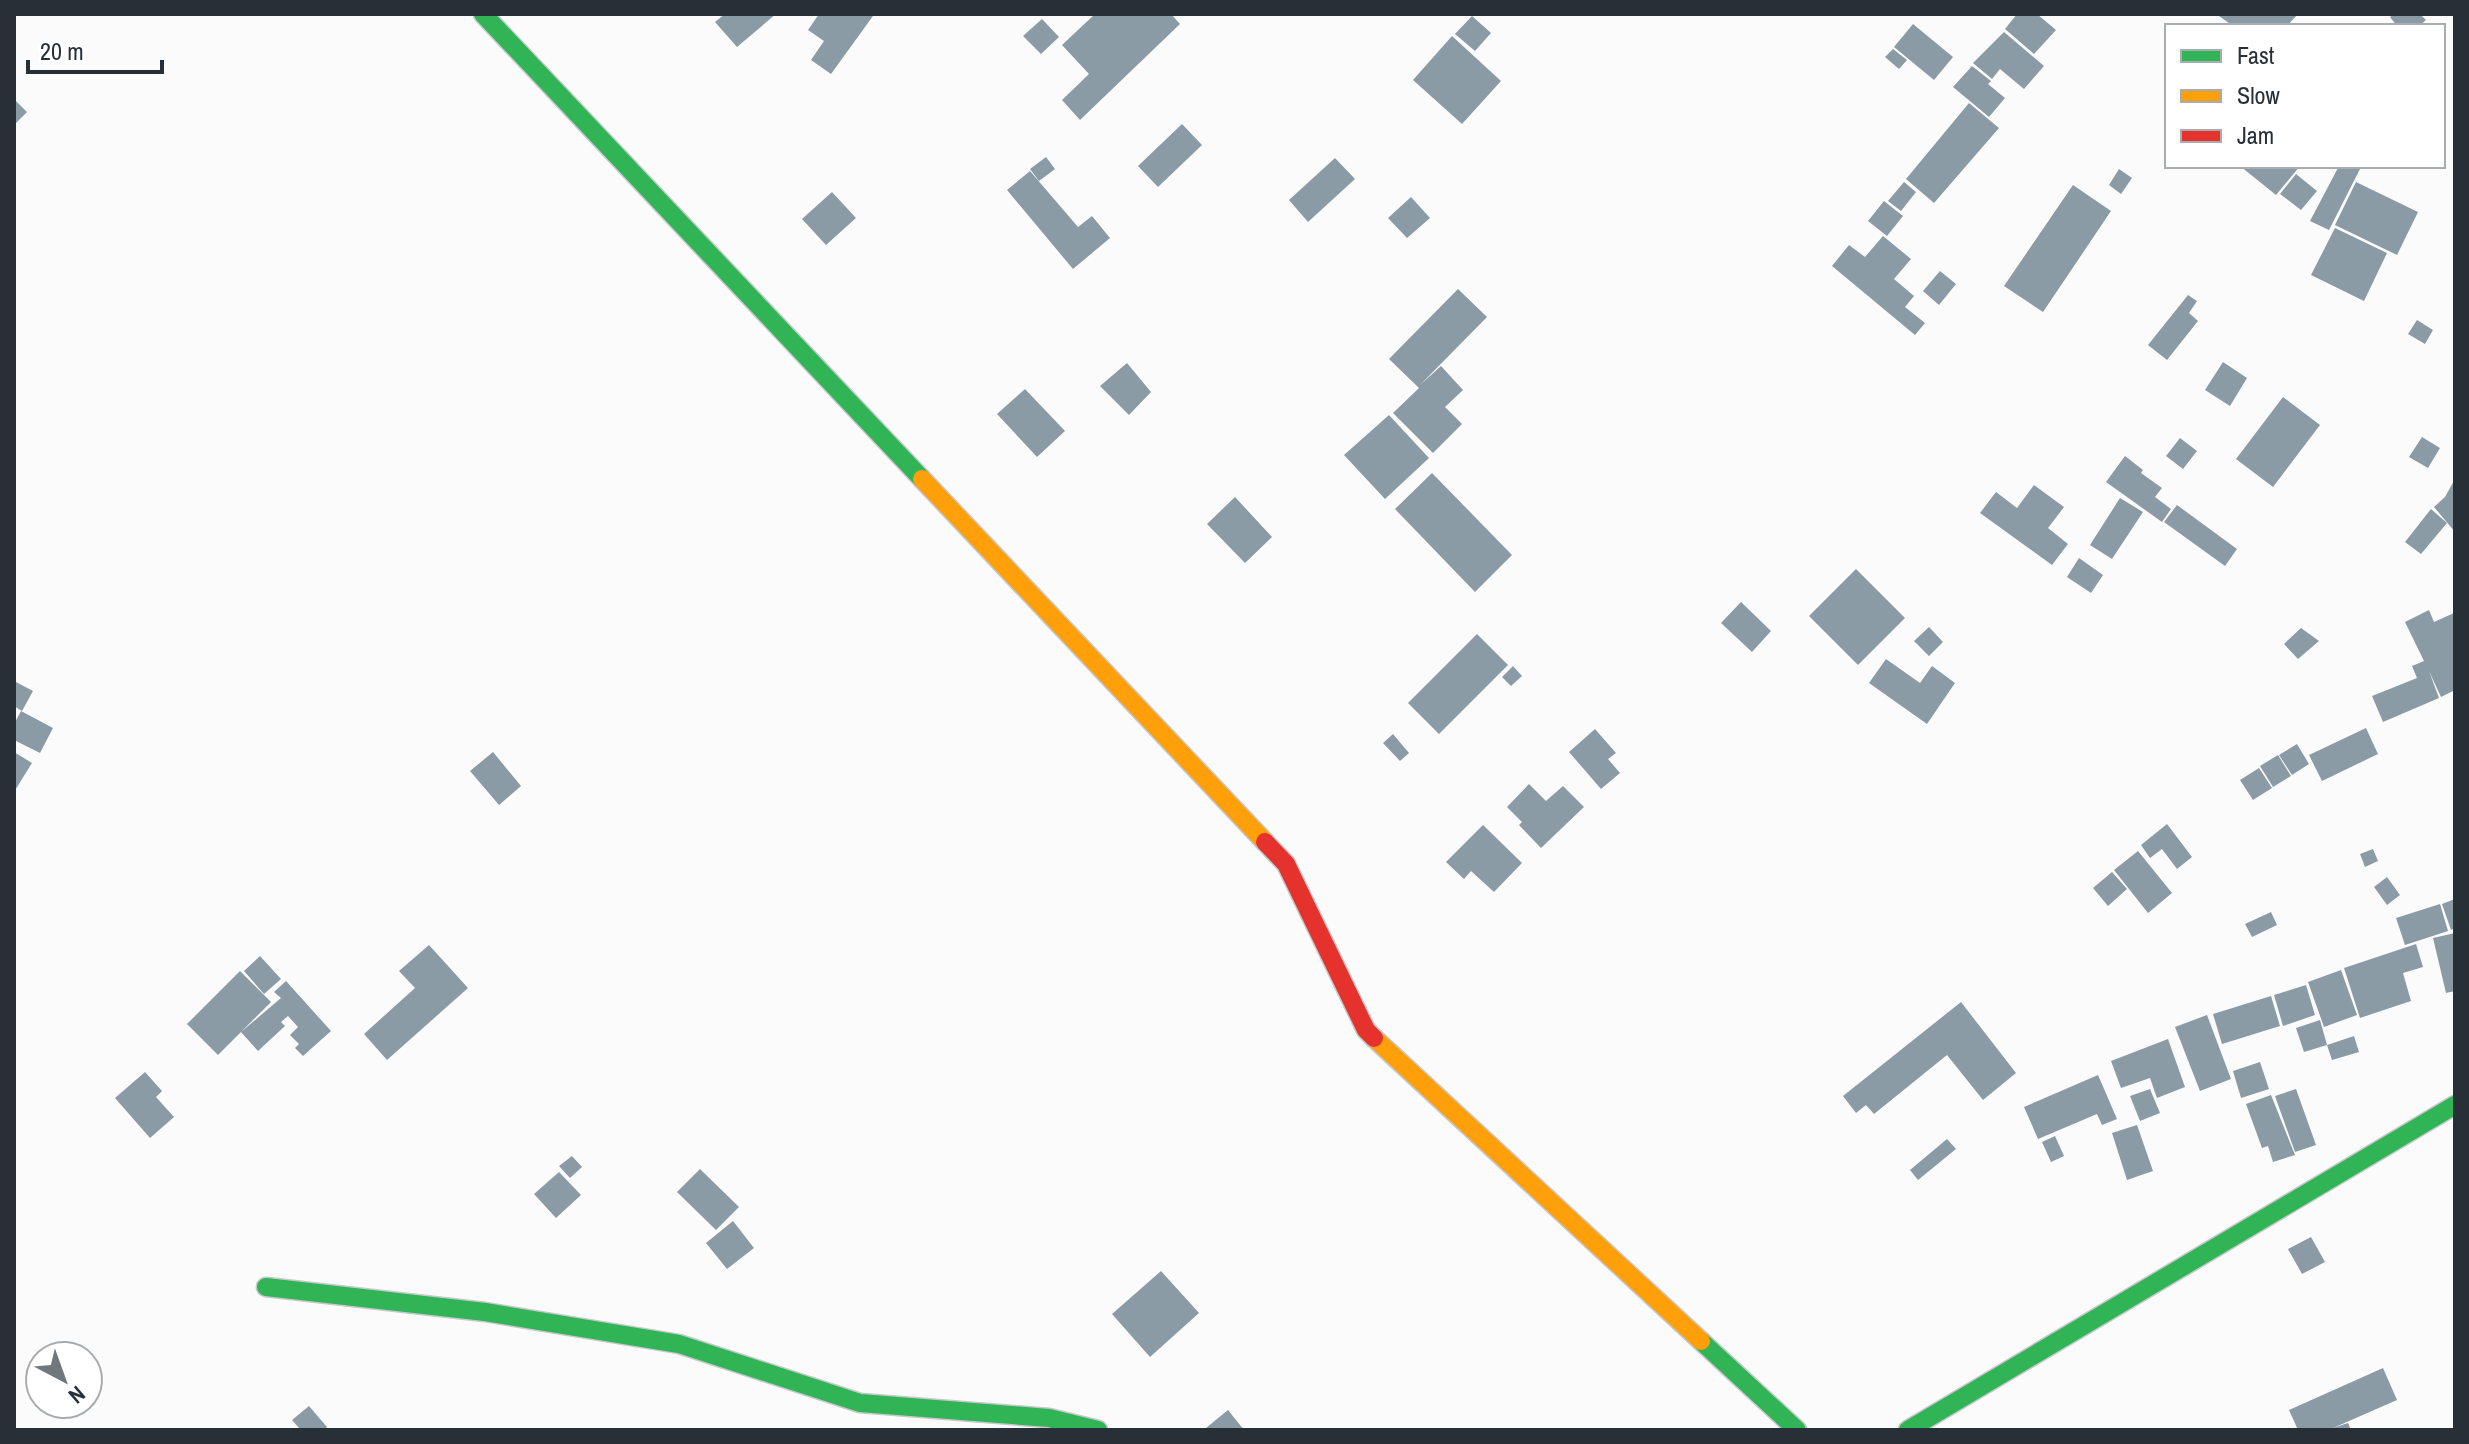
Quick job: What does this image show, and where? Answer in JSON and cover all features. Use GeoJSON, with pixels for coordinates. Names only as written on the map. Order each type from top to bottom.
{"type":"FeatureCollection","features":[{"type":"Feature","properties":{"kind":"street"},"geometry":{"type":"LineString","coordinates":[[483,14],[1286,864],[1366,1030],[1797,1430]]}},
{"type":"Feature","properties":{"kind":"street"},"geometry":{"type":"LineString","coordinates":[[1908,1430],[2455,1105]]}},
{"type":"Feature","properties":{"kind":"street"},"geometry":{"type":"LineString","coordinates":[[266,1287],[485,1312],[679,1344],[860,1403],[1049,1418],[1098,1430]]}},
{"type":"Feature","properties":{"kind":"building"},"geometry":{"type":"Polygon","coordinates":[[[725,14],[776,14],[737,47],[715,22],[725,14]]]}},
{"type":"Feature","properties":{"kind":"building"},"geometry":{"type":"Polygon","coordinates":[[[819,14],[873,16],[831,74],[811,60],[824,41],[808,30],[819,14]]]}},
{"type":"Feature","properties":{"kind":"building"},"geometry":{"type":"Polygon","coordinates":[[[1095,14],[1171,14],[1180,24],[1080,120],[1062,100],[1089,74],[1062,45],[1095,14]]]}},
{"type":"Feature","properties":{"kind":"building"},"geometry":{"type":"Polygon","coordinates":[[[2017,14],[2037,14],[2056,30],[2034,54],[2005,29],[2017,14]]]}},
{"type":"Feature","properties":{"kind":"building"},"geometry":{"type":"Polygon","coordinates":[[[2298,14],[2289,24],[2230,24],[2219,16],[2298,14]]]}},
{"type":"Feature","properties":{"kind":"building"},"geometry":{"type":"Polygon","coordinates":[[[2394,14],[2420,14],[2426,20],[2421,24],[2395,24],[2390,17],[2394,14]]]}},
{"type":"Feature","properties":{"kind":"building"},"geometry":{"type":"Polygon","coordinates":[[[1472,16],[1491,33],[1475,51],[1455,34],[1472,16]]]}},
{"type":"Feature","properties":{"kind":"building"},"geometry":{"type":"Polygon","coordinates":[[[1042,19],[1059,37],[1041,54],[1023,36],[1042,19]]]}},
{"type":"Feature","properties":{"kind":"building"},"geometry":{"type":"Polygon","coordinates":[[[1913,24],[1953,57],[1934,80],[1894,47],[1913,24]]]}},
{"type":"Feature","properties":{"kind":"building"},"geometry":{"type":"Polygon","coordinates":[[[2004,32],[2044,66],[2024,89],[2000,69],[1992,79],[1973,63],[2004,32]]]}},
{"type":"Feature","properties":{"kind":"building"},"geometry":{"type":"Polygon","coordinates":[[[1452,36],[1501,81],[1462,124],[1413,80],[1452,36]]]}},
{"type":"Feature","properties":{"kind":"building"},"geometry":{"type":"Polygon","coordinates":[[[1893,49],[1907,60],[1899,69],[1885,57],[1893,49]]]}},
{"type":"Feature","properties":{"kind":"building"},"geometry":{"type":"Polygon","coordinates":[[[1972,66],[1991,81],[1988,84],[2005,98],[1989,117],[1953,87],[1972,66]]]}},
{"type":"Feature","properties":{"kind":"building"},"geometry":{"type":"Polygon","coordinates":[[[14,99],[27,112],[14,125],[14,99]]]}},
{"type":"Feature","properties":{"kind":"building"},"geometry":{"type":"Polygon","coordinates":[[[1969,103],[1999,128],[1934,203],[1906,179],[1969,103]]]}},
{"type":"Feature","properties":{"kind":"building"},"geometry":{"type":"Polygon","coordinates":[[[1182,124],[1202,145],[1158,187],[1138,166],[1182,124]]]}},
{"type":"Feature","properties":{"kind":"building"},"geometry":{"type":"Polygon","coordinates":[[[1046,157],[1055,169],[1039,181],[1030,169],[1046,157]]]}},
{"type":"Feature","properties":{"kind":"building"},"geometry":{"type":"Polygon","coordinates":[[[1335,158],[1355,179],[1308,222],[1289,200],[1335,158]]]}},
{"type":"Feature","properties":{"kind":"building"},"geometry":{"type":"Polygon","coordinates":[[[2242,168],[2298,168],[2276,195],[2242,168]]]}},
{"type":"Feature","properties":{"kind":"building"},"geometry":{"type":"Polygon","coordinates":[[[2338,168],[2360,168],[2329,230],[2310,221],[2338,168]]]}},
{"type":"Feature","properties":{"kind":"building"},"geometry":{"type":"Polygon","coordinates":[[[2119,169],[2132,178],[2121,194],[2109,185],[2119,169]]]}},
{"type":"Feature","properties":{"kind":"building"},"geometry":{"type":"Polygon","coordinates":[[[1030,171],[1078,227],[1092,216],[1110,238],[1073,269],[1007,190],[1030,171]]]}},
{"type":"Feature","properties":{"kind":"building"},"geometry":{"type":"Polygon","coordinates":[[[2296,174],[2317,191],[2301,210],[2280,194],[2296,174]]]}},
{"type":"Feature","properties":{"kind":"building"},"geometry":{"type":"Polygon","coordinates":[[[1904,182],[1916,192],[1901,211],[1888,201],[1904,182]]]}},
{"type":"Feature","properties":{"kind":"building"},"geometry":{"type":"Polygon","coordinates":[[[2356,182],[2418,212],[2397,255],[2335,225],[2356,182]]]}},
{"type":"Feature","properties":{"kind":"building"},"geometry":{"type":"Polygon","coordinates":[[[2073,185],[2111,211],[2043,312],[2004,286],[2073,185]]]}},
{"type":"Feature","properties":{"kind":"building"},"geometry":{"type":"Polygon","coordinates":[[[832,192],[856,218],[826,245],[802,219],[832,192]]]}},
{"type":"Feature","properties":{"kind":"building"},"geometry":{"type":"Polygon","coordinates":[[[1411,197],[1430,218],[1407,238],[1388,218],[1411,197]]]}},
{"type":"Feature","properties":{"kind":"building"},"geometry":{"type":"Polygon","coordinates":[[[1884,201],[1903,216],[1887,236],[1868,221],[1884,201]]]}},
{"type":"Feature","properties":{"kind":"building"},"geometry":{"type":"Polygon","coordinates":[[[2335,228],[2387,253],[2364,301],[2311,275],[2335,228]]]}},
{"type":"Feature","properties":{"kind":"building"},"geometry":{"type":"Polygon","coordinates":[[[1883,236],[1911,259],[1894,279],[1914,296],[1905,307],[1925,323],[1915,335],[1832,266],[1849,245],[1865,257],[1883,236]]]}},
{"type":"Feature","properties":{"kind":"building"},"geometry":{"type":"Polygon","coordinates":[[[1940,271],[1956,284],[1939,305],[1923,291],[1940,271]]]}},
{"type":"Feature","properties":{"kind":"building"},"geometry":{"type":"Polygon","coordinates":[[[1458,289],[1487,317],[1420,385],[1441,366],[1463,390],[1445,407],[1462,424],[1433,453],[1393,413],[1419,388],[1389,359],[1458,289]]]}},
{"type":"Feature","properties":{"kind":"building"},"geometry":{"type":"Polygon","coordinates":[[[2188,295],[2197,301],[2189,313],[2198,321],[2167,360],[2148,345],[2188,295]]]}},
{"type":"Feature","properties":{"kind":"building"},"geometry":{"type":"Polygon","coordinates":[[[2417,320],[2433,330],[2425,344],[2408,334],[2417,320]]]}},
{"type":"Feature","properties":{"kind":"building"},"geometry":{"type":"Polygon","coordinates":[[[2223,362],[2247,378],[2230,406],[2205,390],[2223,362]]]}},
{"type":"Feature","properties":{"kind":"building"},"geometry":{"type":"Polygon","coordinates":[[[1127,363],[1151,392],[1129,415],[1100,386],[1127,363]]]}},
{"type":"Feature","properties":{"kind":"building"},"geometry":{"type":"Polygon","coordinates":[[[1025,389],[1065,431],[1037,457],[997,414],[1025,389]]]}},
{"type":"Feature","properties":{"kind":"building"},"geometry":{"type":"Polygon","coordinates":[[[2283,397],[2320,425],[2273,487],[2236,459],[2283,397]]]}},
{"type":"Feature","properties":{"kind":"building"},"geometry":{"type":"Polygon","coordinates":[[[1389,415],[1429,458],[1385,499],[1344,455],[1389,415]]]}},
{"type":"Feature","properties":{"kind":"building"},"geometry":{"type":"Polygon","coordinates":[[[2422,437],[2440,448],[2428,468],[2409,457],[2422,437]]]}},
{"type":"Feature","properties":{"kind":"building"},"geometry":{"type":"Polygon","coordinates":[[[2180,438],[2197,451],[2183,469],[2166,456],[2180,438]]]}},
{"type":"Feature","properties":{"kind":"building"},"geometry":{"type":"Polygon","coordinates":[[[2125,456],[2162,488],[2155,497],[2171,509],[2162,522],[2106,482],[2125,456]]]}},
{"type":"Feature","properties":{"kind":"building"},"geometry":{"type":"Polygon","coordinates":[[[1432,473],[1512,555],[1475,592],[1395,509],[1432,473]]]}},
{"type":"Feature","properties":{"kind":"building"},"geometry":{"type":"Polygon","coordinates":[[[2455,479],[2455,532],[2434,507],[2445,497],[2455,479]]]}},
{"type":"Feature","properties":{"kind":"building"},"geometry":{"type":"Polygon","coordinates":[[[2034,485],[2064,507],[2048,528],[2068,544],[2052,565],[1980,513],[1996,492],[2017,508],[2034,485]]]}},
{"type":"Feature","properties":{"kind":"building"},"geometry":{"type":"Polygon","coordinates":[[[1235,497],[1272,537],[1245,563],[1207,524],[1235,497]]]}},
{"type":"Feature","properties":{"kind":"building"},"geometry":{"type":"Polygon","coordinates":[[[2120,498],[2143,512],[2112,559],[2090,545],[2120,498]]]}},
{"type":"Feature","properties":{"kind":"building"},"geometry":{"type":"Polygon","coordinates":[[[2177,505],[2237,549],[2225,566],[2164,522],[2177,505]]]}},
{"type":"Feature","properties":{"kind":"building"},"geometry":{"type":"Polygon","coordinates":[[[2431,509],[2447,523],[2421,554],[2405,542],[2431,509]]]}},
{"type":"Feature","properties":{"kind":"building"},"geometry":{"type":"Polygon","coordinates":[[[2079,558],[2103,575],[2091,593],[2067,577],[2079,558]]]}},
{"type":"Feature","properties":{"kind":"building"},"geometry":{"type":"Polygon","coordinates":[[[1856,569],[1905,618],[1858,665],[1809,616],[1856,569]]]}},
{"type":"Feature","properties":{"kind":"building"},"geometry":{"type":"Polygon","coordinates":[[[1741,602],[1771,631],[1752,652],[1721,623],[1741,602]]]}},
{"type":"Feature","properties":{"kind":"building"},"geometry":{"type":"Polygon","coordinates":[[[2429,610],[2434,622],[2455,615],[2455,690],[2441,697],[2429,671],[2439,698],[2383,722],[2372,696],[2417,678],[2412,666],[2424,661],[2405,622],[2429,610]]]}},
{"type":"Feature","properties":{"kind":"building"},"geometry":{"type":"Polygon","coordinates":[[[1929,627],[1943,642],[1929,656],[1914,641],[1929,627]]]}},
{"type":"Feature","properties":{"kind":"building"},"geometry":{"type":"Polygon","coordinates":[[[2301,628],[2319,641],[2298,659],[2284,644],[2301,628]]]}},
{"type":"Feature","properties":{"kind":"building"},"geometry":{"type":"Polygon","coordinates":[[[1477,634],[1508,665],[1439,734],[1408,703],[1477,634]]]}},
{"type":"Feature","properties":{"kind":"building"},"geometry":{"type":"Polygon","coordinates":[[[1886,659],[1920,683],[1932,666],[1955,683],[1927,724],[1869,683],[1886,659]]]}},
{"type":"Feature","properties":{"kind":"building"},"geometry":{"type":"Polygon","coordinates":[[[1513,666],[1522,676],[1511,686],[1502,677],[1513,666]]]}},
{"type":"Feature","properties":{"kind":"building"},"geometry":{"type":"Polygon","coordinates":[[[14,681],[33,691],[22,711],[14,706],[14,681]]]}},
{"type":"Feature","properties":{"kind":"building"},"geometry":{"type":"Polygon","coordinates":[[[21,711],[53,728],[40,753],[14,740],[14,724],[21,711]]]}},
{"type":"Feature","properties":{"kind":"building"},"geometry":{"type":"Polygon","coordinates":[[[2366,728],[2378,754],[2322,781],[2309,755],[2366,728]]]}},
{"type":"Feature","properties":{"kind":"building"},"geometry":{"type":"Polygon","coordinates":[[[1595,729],[1616,753],[1608,759],[1620,773],[1601,789],[1569,752],[1595,729]]]}},
{"type":"Feature","properties":{"kind":"building"},"geometry":{"type":"Polygon","coordinates":[[[1393,734],[1409,753],[1400,761],[1383,743],[1393,734]]]}},
{"type":"Feature","properties":{"kind":"building"},"geometry":{"type":"Polygon","coordinates":[[[2297,744],[2309,764],[2292,775],[2279,755],[2297,744]]]}},
{"type":"Feature","properties":{"kind":"building"},"geometry":{"type":"Polygon","coordinates":[[[14,752],[32,763],[14,792],[14,752]]]}},
{"type":"Feature","properties":{"kind":"building"},"geometry":{"type":"Polygon","coordinates":[[[493,752],[521,786],[499,805],[470,771],[493,752]]]}},
{"type":"Feature","properties":{"kind":"building"},"geometry":{"type":"Polygon","coordinates":[[[2278,755],[2291,776],[2273,787],[2260,766],[2278,755]]]}},
{"type":"Feature","properties":{"kind":"building"},"geometry":{"type":"Polygon","coordinates":[[[2259,768],[2272,788],[2253,800],[2240,780],[2259,768]]]}},
{"type":"Feature","properties":{"kind":"building"},"geometry":{"type":"Polygon","coordinates":[[[1529,784],[1546,801],[1563,786],[1584,807],[1541,848],[1507,807],[1529,784]]]}},
{"type":"Feature","properties":{"kind":"building"},"geometry":{"type":"Polygon","coordinates":[[[2167,824],[2192,857],[2177,869],[2162,849],[2150,858],[2141,845],[2167,824]]]}},
{"type":"Feature","properties":{"kind":"building"},"geometry":{"type":"Polygon","coordinates":[[[1483,825],[1522,863],[1494,892],[1471,871],[1464,879],[1446,862],[1483,825]]]}},
{"type":"Feature","properties":{"kind":"building"},"geometry":{"type":"Polygon","coordinates":[[[2373,849],[2378,861],[2365,867],[2360,854],[2373,849]]]}},
{"type":"Feature","properties":{"kind":"building"},"geometry":{"type":"Polygon","coordinates":[[[2138,851],[2172,893],[2148,913],[2114,870],[2138,851]]]}},
{"type":"Feature","properties":{"kind":"building"},"geometry":{"type":"Polygon","coordinates":[[[2112,872],[2127,889],[2108,906],[2093,888],[2112,872]]]}},
{"type":"Feature","properties":{"kind":"building"},"geometry":{"type":"Polygon","coordinates":[[[2387,877],[2400,895],[2387,905],[2374,887],[2387,877]]]}},
{"type":"Feature","properties":{"kind":"building"},"geometry":{"type":"Polygon","coordinates":[[[2455,899],[2455,928],[2451,930],[2442,904],[2455,899]]]}},
{"type":"Feature","properties":{"kind":"building"},"geometry":{"type":"Polygon","coordinates":[[[2440,904],[2448,931],[2405,945],[2396,918],[2440,904]]]}},
{"type":"Feature","properties":{"kind":"building"},"geometry":{"type":"Polygon","coordinates":[[[2271,912],[2277,925],[2252,937],[2245,924],[2271,912]]]}},
{"type":"Feature","properties":{"kind":"building"},"geometry":{"type":"Polygon","coordinates":[[[2455,933],[2455,991],[2446,993],[2433,938],[2455,933]]]}},
{"type":"Feature","properties":{"kind":"building"},"geometry":{"type":"Polygon","coordinates":[[[2416,944],[2423,967],[2403,973],[2411,1001],[2360,1018],[2344,968],[2416,944]]]}},
{"type":"Feature","properties":{"kind":"building"},"geometry":{"type":"Polygon","coordinates":[[[429,945],[468,988],[387,1060],[364,1034],[415,988],[399,971],[429,945]]]}},
{"type":"Feature","properties":{"kind":"building"},"geometry":{"type":"Polygon","coordinates":[[[260,956],[281,979],[264,994],[244,971],[260,956]]]}},
{"type":"Feature","properties":{"kind":"building"},"geometry":{"type":"Polygon","coordinates":[[[2341,970],[2357,1015],[2324,1027],[2308,982],[2341,970]]]}},
{"type":"Feature","properties":{"kind":"building"},"geometry":{"type":"Polygon","coordinates":[[[240,971],[271,1002],[218,1055],[187,1024],[240,971]]]}},
{"type":"Feature","properties":{"kind":"building"},"geometry":{"type":"Polygon","coordinates":[[[286,981],[331,1031],[303,1056],[295,1048],[299,1044],[290,1035],[298,1027],[288,1016],[281,1022],[285,1026],[258,1051],[241,1032],[281,998],[274,992],[286,981]]]}},
{"type":"Feature","properties":{"kind":"building"},"geometry":{"type":"Polygon","coordinates":[[[2306,985],[2315,1015],[2283,1026],[2274,995],[2306,985]]]}},
{"type":"Feature","properties":{"kind":"building"},"geometry":{"type":"Polygon","coordinates":[[[2271,996],[2280,1026],[2222,1044],[2213,1014],[2271,996]]]}},
{"type":"Feature","properties":{"kind":"building"},"geometry":{"type":"Polygon","coordinates":[[[1961,1002],[2016,1073],[1983,1100],[1947,1055],[1874,1114],[1866,1105],[1856,1113],[1843,1096],[1961,1002]]]}},
{"type":"Feature","properties":{"kind":"building"},"geometry":{"type":"Polygon","coordinates":[[[2207,1015],[2231,1079],[2200,1091],[2175,1027],[2207,1015]]]}},
{"type":"Feature","properties":{"kind":"building"},"geometry":{"type":"Polygon","coordinates":[[[2320,1020],[2327,1045],[2304,1052],[2296,1028],[2320,1020]]]}},
{"type":"Feature","properties":{"kind":"building"},"geometry":{"type":"Polygon","coordinates":[[[2354,1036],[2359,1052],[2332,1060],[2327,1045],[2354,1036]]]}},
{"type":"Feature","properties":{"kind":"building"},"geometry":{"type":"Polygon","coordinates":[[[2168,1039],[2185,1087],[2157,1098],[2150,1078],[2121,1088],[2111,1061],[2168,1039]]]}},
{"type":"Feature","properties":{"kind":"building"},"geometry":{"type":"Polygon","coordinates":[[[2260,1062],[2269,1089],[2241,1098],[2233,1071],[2260,1062]]]}},
{"type":"Feature","properties":{"kind":"building"},"geometry":{"type":"Polygon","coordinates":[[[145,1072],[162,1091],[156,1097],[174,1117],[150,1138],[115,1098],[145,1072]]]}},
{"type":"Feature","properties":{"kind":"building"},"geometry":{"type":"Polygon","coordinates":[[[2098,1075],[2117,1119],[2102,1125],[2097,1114],[2038,1139],[2024,1107],[2098,1075]]]}},
{"type":"Feature","properties":{"kind":"building"},"geometry":{"type":"Polygon","coordinates":[[[2150,1089],[2160,1113],[2140,1121],[2130,1096],[2150,1089]]]}},
{"type":"Feature","properties":{"kind":"building"},"geometry":{"type":"Polygon","coordinates":[[[2296,1089],[2316,1145],[2295,1152],[2275,1096],[2296,1089]]]}},
{"type":"Feature","properties":{"kind":"building"},"geometry":{"type":"Polygon","coordinates":[[[2271,1095],[2295,1155],[2273,1162],[2268,1146],[2262,1148],[2246,1104],[2271,1095]]]}},
{"type":"Feature","properties":{"kind":"building"},"geometry":{"type":"Polygon","coordinates":[[[2137,1125],[2153,1171],[2127,1180],[2112,1133],[2137,1125]]]}},
{"type":"Feature","properties":{"kind":"building"},"geometry":{"type":"Polygon","coordinates":[[[2055,1136],[2064,1156],[2051,1162],[2042,1142],[2055,1136]]]}},
{"type":"Feature","properties":{"kind":"building"},"geometry":{"type":"Polygon","coordinates":[[[1947,1139],[1956,1149],[1918,1180],[1910,1170],[1947,1139]]]}},
{"type":"Feature","properties":{"kind":"building"},"geometry":{"type":"Polygon","coordinates":[[[572,1156],[582,1167],[570,1178],[559,1166],[572,1156]]]}},
{"type":"Feature","properties":{"kind":"building"},"geometry":{"type":"Polygon","coordinates":[[[700,1169],[739,1207],[716,1230],[677,1192],[700,1169]]]}},
{"type":"Feature","properties":{"kind":"building"},"geometry":{"type":"Polygon","coordinates":[[[559,1172],[581,1195],[556,1218],[534,1194],[559,1172]]]}},
{"type":"Feature","properties":{"kind":"building"},"geometry":{"type":"Polygon","coordinates":[[[733,1221],[754,1248],[727,1269],[706,1243],[733,1221]]]}},
{"type":"Feature","properties":{"kind":"building"},"geometry":{"type":"Polygon","coordinates":[[[2311,1237],[2325,1262],[2302,1274],[2288,1249],[2311,1237]]]}},
{"type":"Feature","properties":{"kind":"building"},"geometry":{"type":"Polygon","coordinates":[[[1161,1271],[1199,1313],[1150,1357],[1112,1314],[1161,1271]]]}},
{"type":"Feature","properties":{"kind":"building"},"geometry":{"type":"Polygon","coordinates":[[[2383,1368],[2397,1400],[2333,1428],[2348,1423],[2351,1430],[2298,1430],[2289,1410],[2383,1368]]]}},
{"type":"Feature","properties":{"kind":"building"},"geometry":{"type":"Polygon","coordinates":[[[309,1406],[327,1427],[324,1430],[296,1430],[299,1428],[292,1420],[309,1406]]]}},
{"type":"Feature","properties":{"kind":"building"},"geometry":{"type":"Polygon","coordinates":[[[1228,1410],[1244,1430],[1206,1428],[1228,1410]]]}},
{"type":"Feature","properties":{"kind":"traffic: fast"},"geometry":{"type":"LineString","coordinates":[[483,14],[922,479]]}},
{"type":"Feature","properties":{"kind":"traffic: fast"},"geometry":{"type":"LineString","coordinates":[[1908,1430],[2455,1105]]}},
{"type":"Feature","properties":{"kind":"traffic: fast"},"geometry":{"type":"LineString","coordinates":[[266,1287],[485,1312],[679,1344],[860,1403],[1049,1418],[1098,1430]]}},
{"type":"Feature","properties":{"kind":"traffic: fast"},"geometry":{"type":"LineString","coordinates":[[1701,1341],[1797,1430]]}},
{"type":"Feature","properties":{"kind":"traffic: slow"},"geometry":{"type":"LineString","coordinates":[[922,479],[1265,842]]}},
{"type":"Feature","properties":{"kind":"traffic: slow"},"geometry":{"type":"LineString","coordinates":[[1374,1038],[1701,1341]]}},
{"type":"Feature","properties":{"kind":"traffic: jam"},"geometry":{"type":"LineString","coordinates":[[1265,842],[1286,864],[1366,1030],[1374,1038]]}}]}
